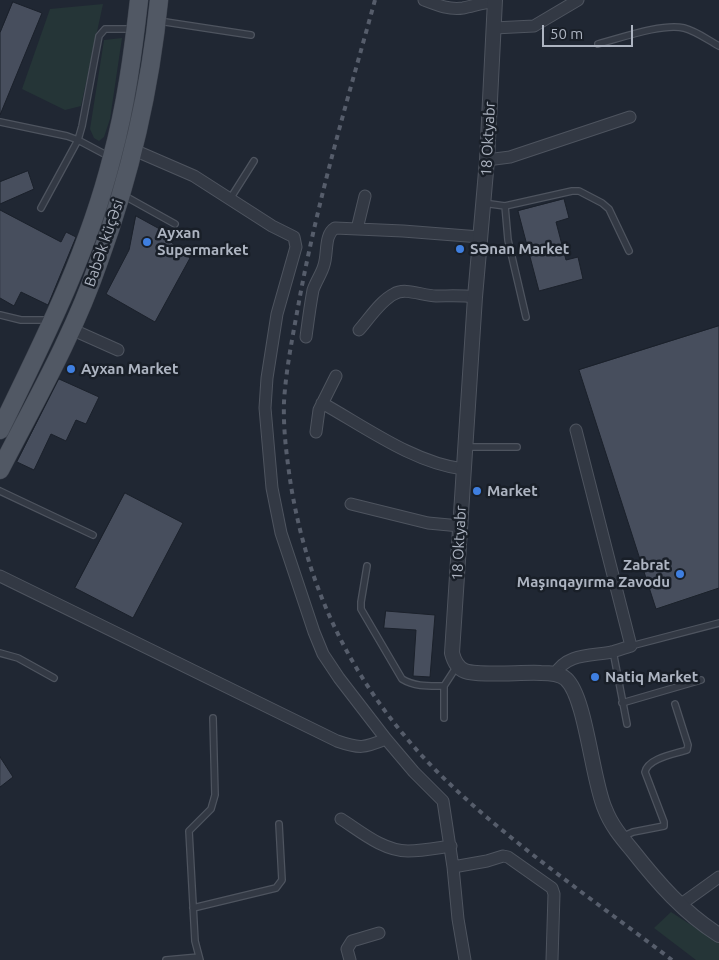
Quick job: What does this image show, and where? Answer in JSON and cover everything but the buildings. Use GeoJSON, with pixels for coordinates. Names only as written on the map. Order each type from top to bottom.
{"type":"FeatureCollection","features":[{"type":"Feature","properties":{"kind":"main road","name":"Babək küçəsi"},"geometry":{"type":"LineString","coordinates":[[0,430],[54,320],[82,249],[112,158],[125,99],[139,0]]}},
{"type":"Feature","properties":{"kind":"main road","name":"Babək küçəsi"},"geometry":{"type":"LineString","coordinates":[[0,470],[71,329],[99,263],[134,150],[144,108],[159,0]]}},
{"type":"Feature","properties":{"kind":"street"},"geometry":{"type":"LineString","coordinates":[[424,0],[444,8],[462,8],[495,1]]}},
{"type":"Feature","properties":{"kind":"street"},"geometry":{"type":"LineString","coordinates":[[494,28],[534,26],[578,0]]}},
{"type":"Feature","properties":{"kind":"street","name":"18 Oktyabr"},"geometry":{"type":"LineString","coordinates":[[457,666],[452,654],[452,643],[457,592],[463,469],[475,297],[487,160],[495,1]]}},
{"type":"Feature","properties":{"kind":"street"},"geometry":{"type":"LineString","coordinates":[[487,160],[510,157],[630,117]]}},
{"type":"Feature","properties":{"kind":"street"},"geometry":{"type":"LineString","coordinates":[[134,150],[194,176],[272,226],[294,237],[296,247],[278,314],[267,378],[265,420],[272,488],[282,533],[292,569],[320,647],[339,678],[386,739],[414,772],[443,800],[451,846],[458,919],[465,960]]}},
{"type":"Feature","properties":{"kind":"street"},"geometry":{"type":"LineString","coordinates":[[357,229],[365,196]]}},
{"type":"Feature","properties":{"kind":"street"},"geometry":{"type":"LineString","coordinates":[[306,337],[314,289],[324,267],[328,236],[330,231],[335,228],[480,237]]}},
{"type":"Feature","properties":{"kind":"street"},"geometry":{"type":"LineString","coordinates":[[358,330],[386,300],[394,293],[401,291],[434,296],[455,294],[475,297]]}},
{"type":"Feature","properties":{"kind":"street"},"geometry":{"type":"LineString","coordinates":[[71,329],[118,350]]}},
{"type":"Feature","properties":{"kind":"street"},"geometry":{"type":"LineString","coordinates":[[316,432],[319,410],[336,376]]}},
{"type":"Feature","properties":{"kind":"street"},"geometry":{"type":"LineString","coordinates":[[322,402],[416,456],[436,464],[463,469]]}},
{"type":"Feature","properties":{"kind":"street"},"geometry":{"type":"LineString","coordinates":[[555,674],[558,667],[573,658],[613,652],[631,646],[576,430]]}},
{"type":"Feature","properties":{"kind":"street"},"geometry":{"type":"LineString","coordinates":[[351,504],[428,524],[460,526]]}},
{"type":"Feature","properties":{"kind":"street"},"geometry":{"type":"LineString","coordinates":[[0,576],[337,741],[354,747],[364,747],[386,739]]}},
{"type":"Feature","properties":{"kind":"street"},"geometry":{"type":"LineString","coordinates":[[457,666],[465,671],[474,673],[555,674],[564,678],[570,684],[578,699],[605,810],[622,837],[662,887],[680,905],[719,935]]}},
{"type":"Feature","properties":{"kind":"street"},"geometry":{"type":"LineString","coordinates":[[341,818],[377,842],[392,848],[406,851],[451,846]]}},
{"type":"Feature","properties":{"kind":"street"},"geometry":{"type":"LineString","coordinates":[[453,867],[503,856],[508,857],[552,888],[554,894],[552,960]]}},
{"type":"Feature","properties":{"kind":"street"},"geometry":{"type":"LineString","coordinates":[[680,905],[719,877]]}},
{"type":"Feature","properties":{"kind":"street"},"geometry":{"type":"LineString","coordinates":[[350,960],[347,949],[352,942],[379,933]]}},
{"type":"Feature","properties":{"kind":"lane"},"geometry":{"type":"LineString","coordinates":[[157,20],[251,35]]}},
{"type":"Feature","properties":{"kind":"lane"},"geometry":{"type":"LineString","coordinates":[[598,44],[667,26],[683,28],[697,33],[719,46]]}},
{"type":"Feature","properties":{"kind":"lane"},"geometry":{"type":"LineString","coordinates":[[41,208],[78,140],[99,36],[105,29],[136,29]]}},
{"type":"Feature","properties":{"kind":"lane"},"geometry":{"type":"LineString","coordinates":[[0,122],[78,140],[112,158]]}},
{"type":"Feature","properties":{"kind":"lane"},"geometry":{"type":"LineString","coordinates":[[230,199],[254,161]]}},
{"type":"Feature","properties":{"kind":"lane"},"geometry":{"type":"LineString","coordinates":[[484,203],[505,206],[579,191],[602,203],[609,209],[629,251]]}},
{"type":"Feature","properties":{"kind":"lane"},"geometry":{"type":"LineString","coordinates":[[121,194],[175,224]]}},
{"type":"Feature","properties":{"kind":"lane"},"geometry":{"type":"LineString","coordinates":[[505,206],[508,240],[526,317]]}},
{"type":"Feature","properties":{"kind":"lane"},"geometry":{"type":"LineString","coordinates":[[0,315],[21,320],[54,320]]}},
{"type":"Feature","properties":{"kind":"lane"},"geometry":{"type":"LineString","coordinates":[[465,447],[517,447]]}},
{"type":"Feature","properties":{"kind":"lane"},"geometry":{"type":"LineString","coordinates":[[0,491],[93,535]]}},
{"type":"Feature","properties":{"kind":"lane"},"geometry":{"type":"LineString","coordinates":[[367,566],[360,602],[362,609],[398,674],[409,684],[444,686]]}},
{"type":"Feature","properties":{"kind":"lane"},"geometry":{"type":"LineString","coordinates":[[631,646],[719,623]]}},
{"type":"Feature","properties":{"kind":"lane"},"geometry":{"type":"LineString","coordinates":[[613,652],[627,724]]}},
{"type":"Feature","properties":{"kind":"lane"},"geometry":{"type":"LineString","coordinates":[[0,653],[18,658],[54,678]]}},
{"type":"Feature","properties":{"kind":"lane"},"geometry":{"type":"LineString","coordinates":[[444,718],[444,686],[457,666]]}},
{"type":"Feature","properties":{"kind":"lane"},"geometry":{"type":"LineString","coordinates":[[622,703],[701,680]]}},
{"type":"Feature","properties":{"kind":"lane"},"geometry":{"type":"LineString","coordinates":[[622,837],[633,832],[664,826],[645,772],[646,767],[652,763],[687,750],[688,745],[675,704]]}},
{"type":"Feature","properties":{"kind":"lane"},"geometry":{"type":"LineString","coordinates":[[166,960],[199,958],[195,941],[189,831],[211,809],[215,795],[213,718]]}},
{"type":"Feature","properties":{"kind":"lane"},"geometry":{"type":"LineString","coordinates":[[193,908],[276,888],[282,880],[279,824]]}},
{"type":"Feature","properties":{"kind":"shaded area"},"geometry":{"type":"Polygon","coordinates":[[[103,4],[81,106],[65,110],[22,89],[50,9],[103,4]]]}},
{"type":"Feature","properties":{"kind":"shaded area"},"geometry":{"type":"Polygon","coordinates":[[[122,38],[110,119],[104,137],[99,141],[94,138],[90,129],[104,40],[122,38]]]}},
{"type":"Feature","properties":{"kind":"shaded area"},"geometry":{"type":"Polygon","coordinates":[[[671,912],[719,943],[719,960],[696,960],[654,928],[671,912]]]}},
{"type":"Feature","properties":{"kind":"railway"},"geometry":{"type":"LineString","coordinates":[[375,0],[334,147],[316,221],[286,375],[284,413],[287,455],[298,523],[308,559],[334,626],[351,658],[391,719],[423,757],[457,791],[507,834],[672,960]]}},
{"type":"Feature","properties":{"kind":"place","name":"Ayxan Supermarket"},"geometry":{"type":"Point","coordinates":[147,242]}},
{"type":"Feature","properties":{"kind":"place","name":"Sənan Market"},"geometry":{"type":"Point","coordinates":[460,249]}},
{"type":"Feature","properties":{"kind":"place","name":"Ayxan Market"},"geometry":{"type":"Point","coordinates":[71,369]}},
{"type":"Feature","properties":{"kind":"place","name":"Market"},"geometry":{"type":"Point","coordinates":[477,491]}},
{"type":"Feature","properties":{"kind":"place","name":"Zabrat Maşınqayırma Zavodu"},"geometry":{"type":"Point","coordinates":[680,574]}},
{"type":"Feature","properties":{"kind":"place","name":"Natiq Market"},"geometry":{"type":"Point","coordinates":[595,677]}}]}
